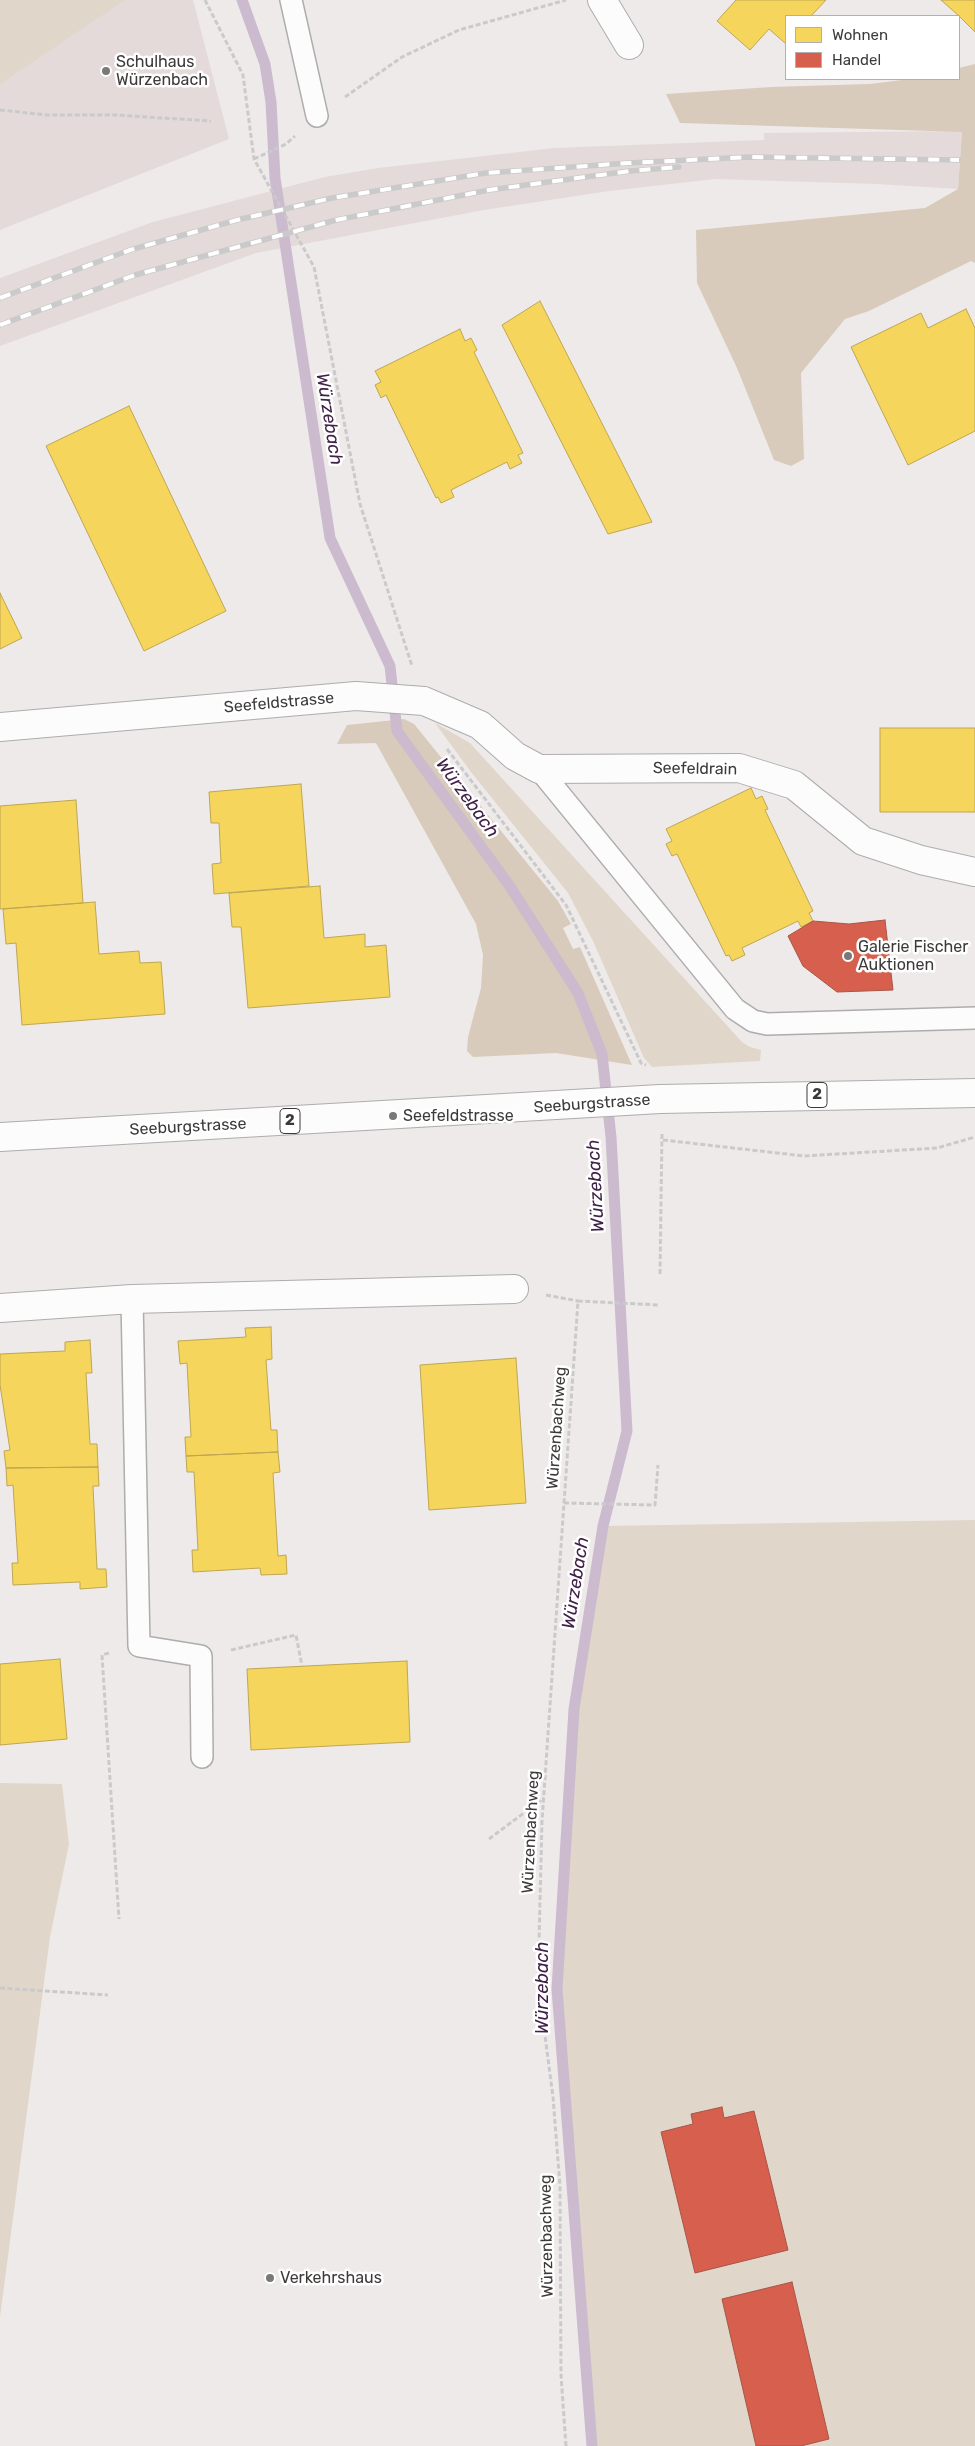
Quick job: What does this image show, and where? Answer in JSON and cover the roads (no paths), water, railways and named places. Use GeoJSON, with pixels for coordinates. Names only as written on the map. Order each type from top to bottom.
{"type":"FeatureCollection","features":[{"type":"Feature","properties":{"kind":"street"},"geometry":{"type":"LineString","coordinates":[[602,0],[629,45]]}},
{"type":"Feature","properties":{"kind":"street","name":"Seefeldstrasse"},"geometry":{"type":"LineString","coordinates":[[0,727],[356,696],[376,696],[424,701],[480,725],[515,756],[539,769]]}},
{"type":"Feature","properties":{"kind":"street","name":"Seefeldrain"},"geometry":{"type":"LineString","coordinates":[[539,769],[740,768],[794,785],[863,841],[921,860],[975,872]]}},
{"type":"Feature","properties":{"kind":"street","name":"Seeburgstrasse"},"geometry":{"type":"LineString","coordinates":[[0,1137],[581,1106],[633,1101],[745,1096],[975,1093]]}},
{"type":"Feature","properties":{"kind":"street"},"geometry":{"type":"LineString","coordinates":[[0,1308],[132,1299],[514,1289]]}},
{"type":"Feature","properties":{"kind":"lane"},"geometry":{"type":"LineString","coordinates":[[291,0],[316,116]]}},
{"type":"Feature","properties":{"kind":"lane"},"geometry":{"type":"LineString","coordinates":[[539,769],[735,1009],[753,1021],[767,1024],[975,1018]]}},
{"type":"Feature","properties":{"kind":"lane"},"geometry":{"type":"LineString","coordinates":[[132,1299],[138,1646],[201,1656],[202,1757]]}},
{"type":"Feature","properties":{"kind":"waterway","name":"Würzebach"},"geometry":{"type":"LineString","coordinates":[[242,0],[265,64],[271,102],[275,178],[330,538],[390,666],[397,731],[509,885],[578,993],[602,1054],[611,1137],[627,1431],[603,1526],[574,1709],[557,1989],[592,2446]]}},
{"type":"Feature","properties":{"kind":"railway"},"geometry":{"type":"LineString","coordinates":[[0,298],[130,250],[237,220],[332,198],[486,173],[749,157],[959,160]]}},
{"type":"Feature","properties":{"kind":"railway"},"geometry":{"type":"LineString","coordinates":[[0,325],[135,275],[336,220],[489,190],[630,171],[679,167]]}},
{"type":"Feature","properties":{"kind":"place","name":"Schulhaus Würzenbach"},"geometry":{"type":"Point","coordinates":[106,71]}},
{"type":"Feature","properties":{"kind":"place","name":"Galerie Fischer Auktionen"},"geometry":{"type":"Point","coordinates":[848,956]}},
{"type":"Feature","properties":{"kind":"place","name":"Seefeldstrasse"},"geometry":{"type":"Point","coordinates":[393,1116]}},
{"type":"Feature","properties":{"kind":"place","name":"Verkehrshaus"},"geometry":{"type":"Point","coordinates":[270,2278]}}]}
